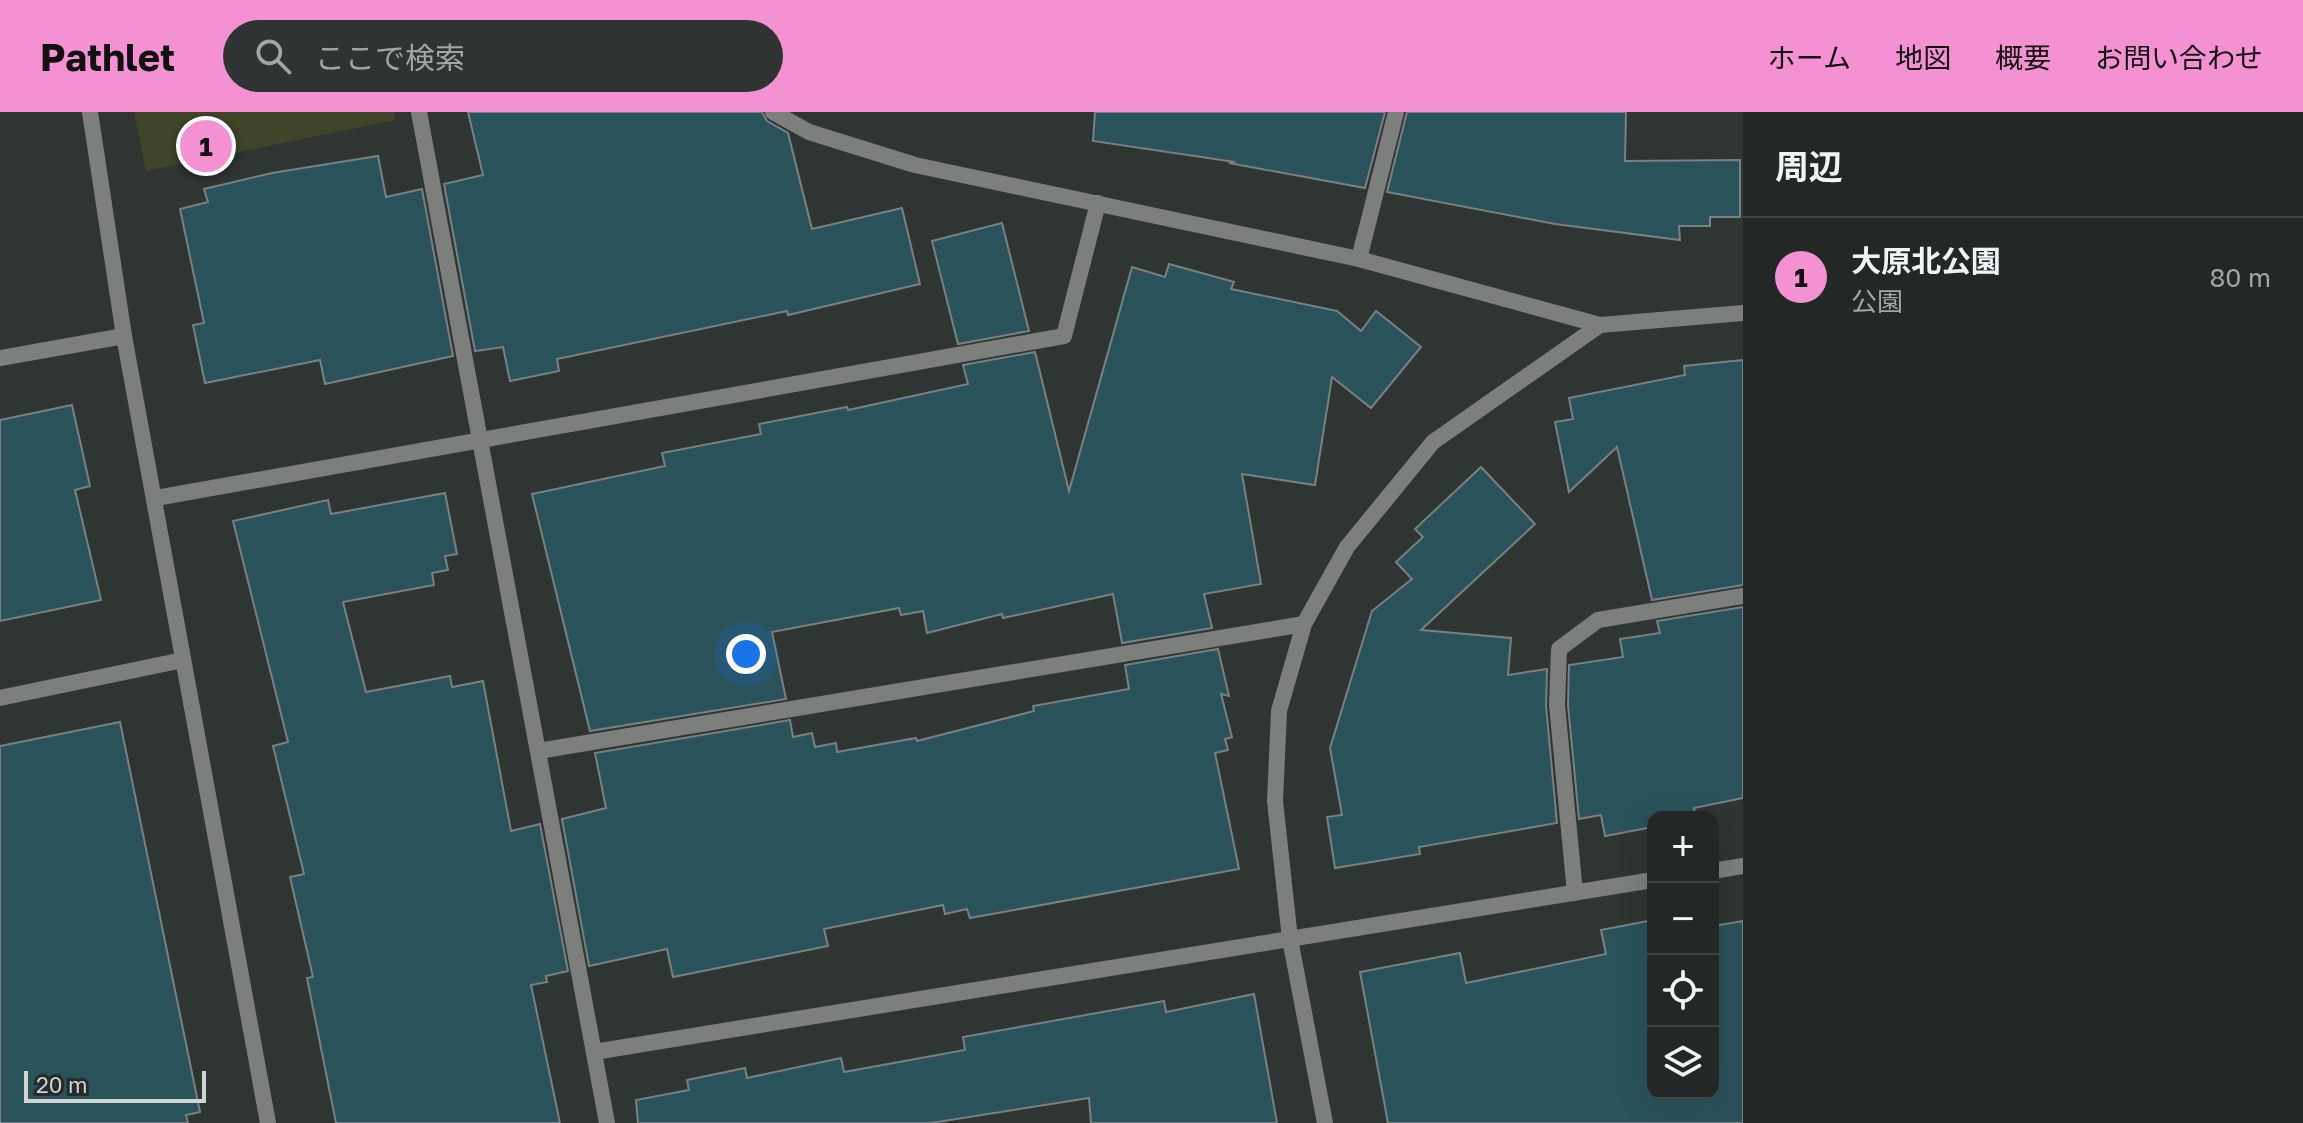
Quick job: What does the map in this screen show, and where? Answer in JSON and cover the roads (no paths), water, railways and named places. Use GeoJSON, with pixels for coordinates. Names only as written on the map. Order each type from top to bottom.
{"type":"FeatureCollection","features":[{"type":"Feature","properties":{"kind":"street"},"geometry":{"type":"LineString","coordinates":[[90,112],[124,336],[268,1123]]}},
{"type":"Feature","properties":{"kind":"street"},"geometry":{"type":"LineString","coordinates":[[419,112],[607,1123]]}},
{"type":"Feature","properties":{"kind":"street"},"geometry":{"type":"LineString","coordinates":[[773,112],[809,132],[915,165],[1359,259],[1600,325],[1743,313]]}},
{"type":"Feature","properties":{"kind":"street"},"geometry":{"type":"LineString","coordinates":[[1359,259],[1396,112]]}},
{"type":"Feature","properties":{"kind":"street"},"geometry":{"type":"LineString","coordinates":[[156,498],[1064,336],[1098,203]]}},
{"type":"Feature","properties":{"kind":"street"},"geometry":{"type":"LineString","coordinates":[[1325,1123],[1290,939],[1275,801],[1279,711],[1304,624],[1347,547],[1433,442],[1600,325]]}},
{"type":"Feature","properties":{"kind":"street"},"geometry":{"type":"LineString","coordinates":[[0,358],[124,336]]}},
{"type":"Feature","properties":{"kind":"street"},"geometry":{"type":"LineString","coordinates":[[1575,893],[1557,705],[1559,649],[1598,620],[1743,596]]}},
{"type":"Feature","properties":{"kind":"street"},"geometry":{"type":"LineString","coordinates":[[538,751],[1304,624]]}},
{"type":"Feature","properties":{"kind":"street"},"geometry":{"type":"LineString","coordinates":[[0,698],[183,660]]}},
{"type":"Feature","properties":{"kind":"street"},"geometry":{"type":"LineString","coordinates":[[1719,870],[1743,866]]}},
{"type":"Feature","properties":{"kind":"street"},"geometry":{"type":"LineString","coordinates":[[594,1052],[1647,881]]}},
{"type":"Feature","properties":{"kind":"place","name":"大原北公園"},"geometry":{"type":"Point","coordinates":[206,146]}}]}
